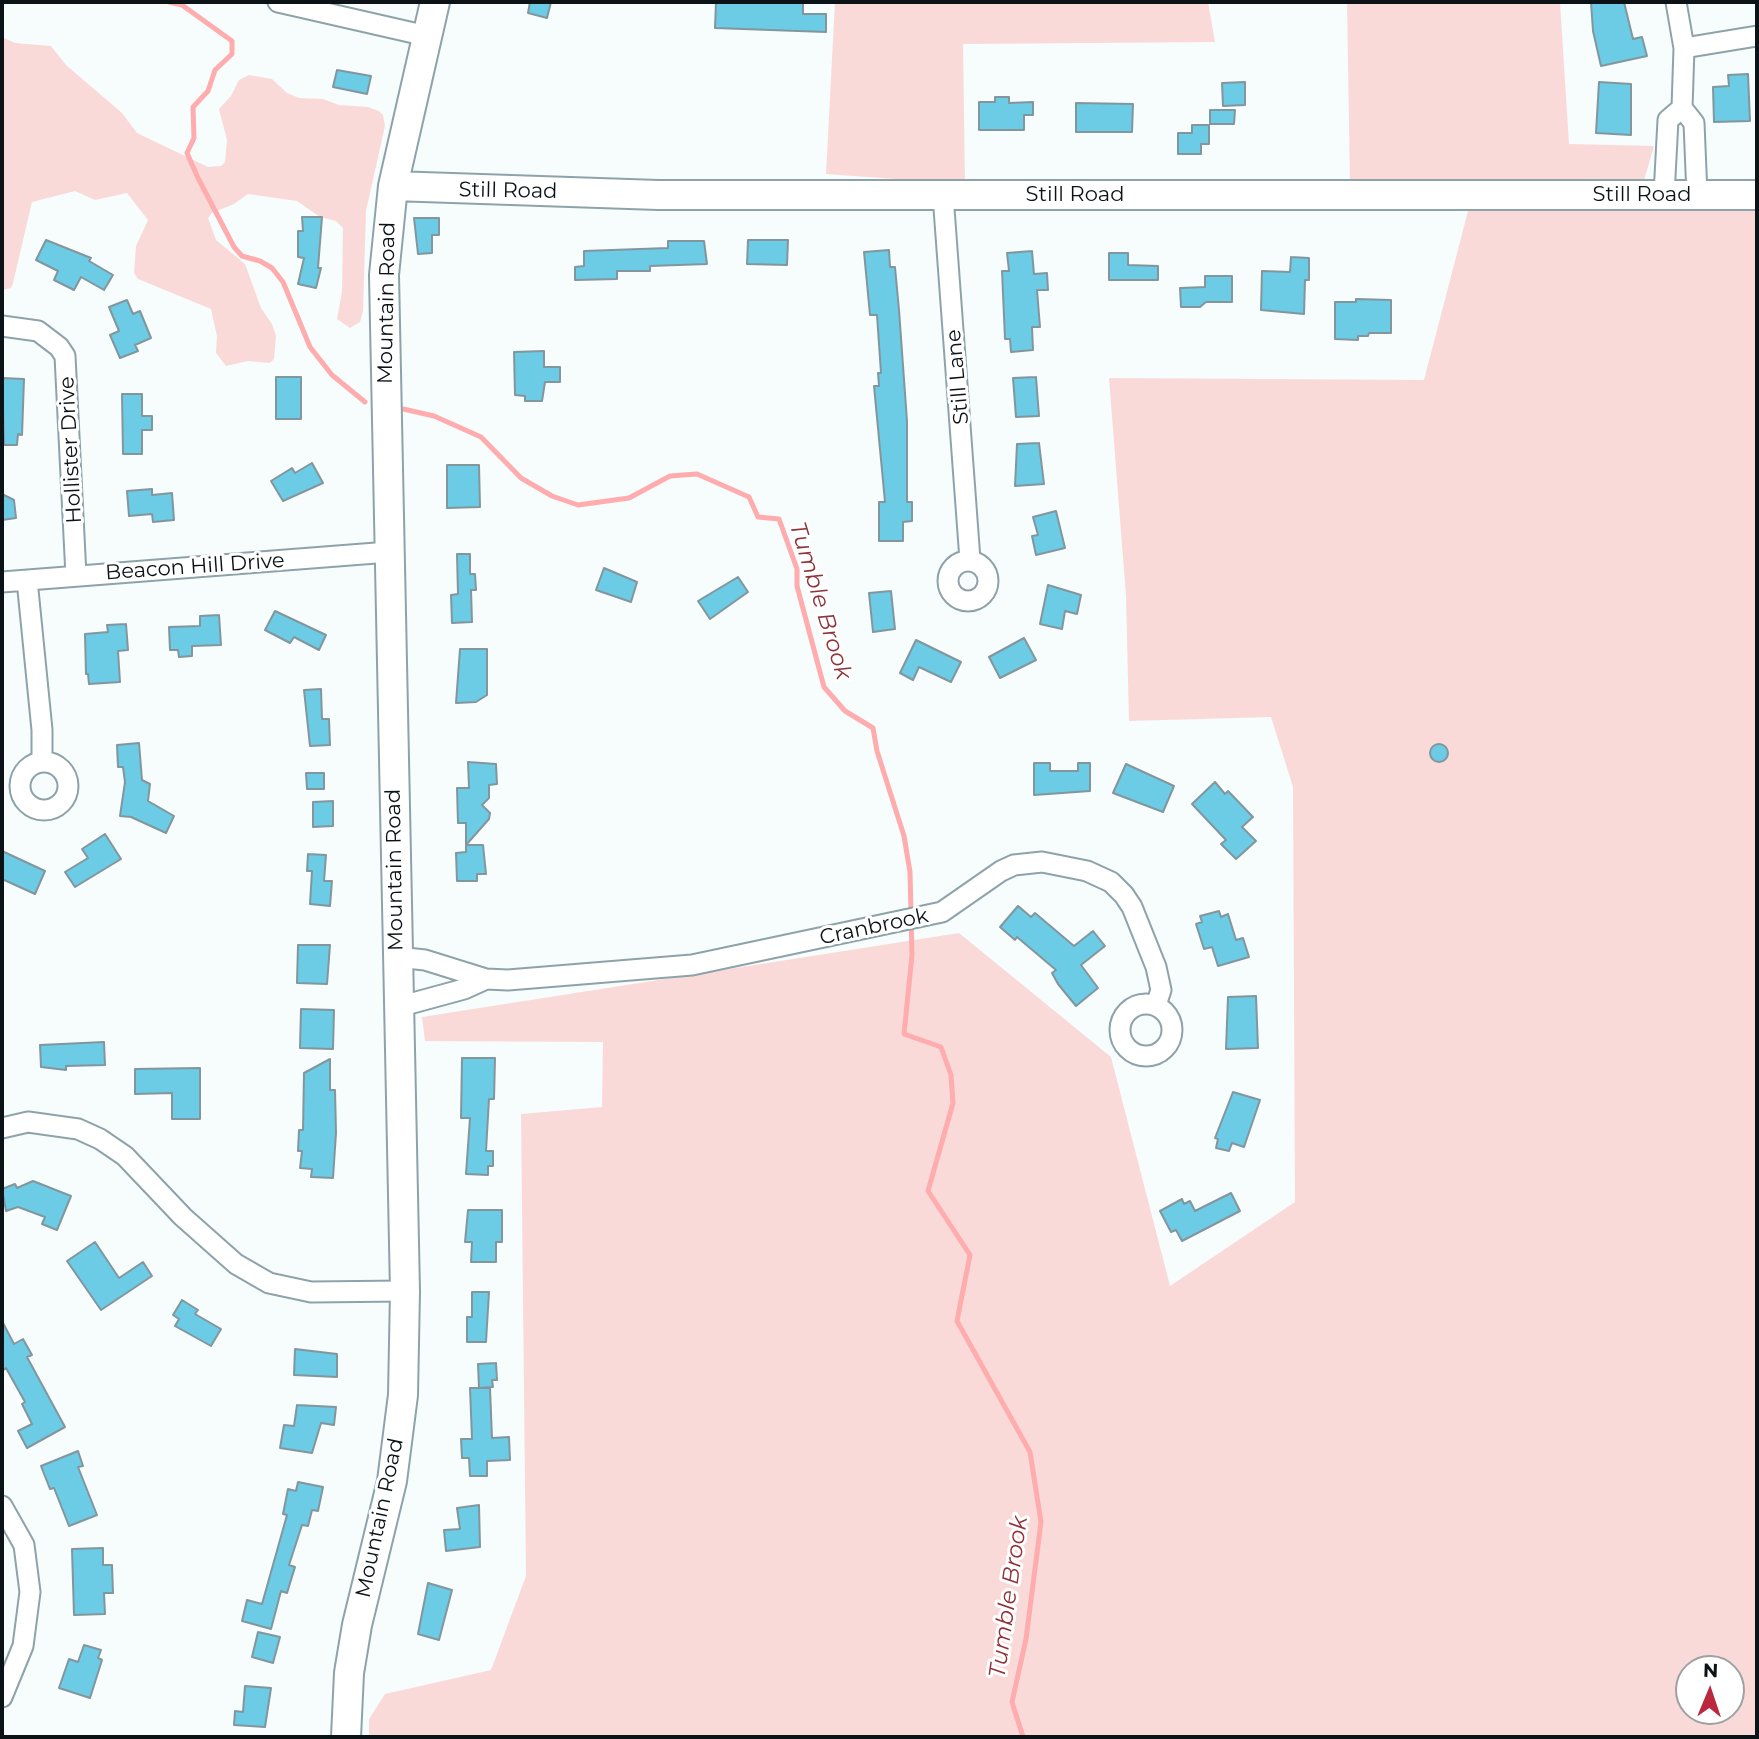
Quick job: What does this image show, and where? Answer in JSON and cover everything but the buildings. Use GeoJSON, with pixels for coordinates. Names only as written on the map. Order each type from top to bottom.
{"type":"FeatureCollection","features":[{"type":"Feature","properties":{"kind":"main road","name":"Mountain Road"},"geometry":{"type":"LineString","coordinates":[[346,1737],[349,1673],[356,1625],[392,1481],[403,1395],[404,1291],[384,275],[393,186],[435,2]]}},
{"type":"Feature","properties":{"kind":"main road","name":"Still Road"},"geometry":{"type":"LineString","coordinates":[[393,186],[657,195],[1757,195]]}},
{"type":"Feature","properties":{"kind":"street"},"geometry":{"type":"LineString","coordinates":[[278,2],[427,36]]}},
{"type":"Feature","properties":{"kind":"street"},"geometry":{"type":"LineString","coordinates":[[1676,2],[1684,47],[1682,108],[1694,123],[1697,195]]}},
{"type":"Feature","properties":{"kind":"street"},"geometry":{"type":"LineString","coordinates":[[1684,47],[1757,36]]}},
{"type":"Feature","properties":{"kind":"street"},"geometry":{"type":"LineString","coordinates":[[1664,195],[1668,120],[1682,108]]}},
{"type":"Feature","properties":{"kind":"street","name":"Still Lane"},"geometry":{"type":"LineString","coordinates":[[943,195],[970,560]]}},
{"type":"Feature","properties":{"kind":"street","name":"Hollister Drive"},"geometry":{"type":"LineString","coordinates":[[2,326],[38,331],[59,347],[65,356],[76,576]]}},
{"type":"Feature","properties":{"kind":"street","name":"Beacon Hill Drive"},"geometry":{"type":"LineString","coordinates":[[2,582],[389,552]]}},
{"type":"Feature","properties":{"kind":"street"},"geometry":{"type":"LineString","coordinates":[[27,580],[42,730],[42,762]]}},
{"type":"Feature","properties":{"kind":"street","name":"Cranbrook"},"geometry":{"type":"LineString","coordinates":[[397,957],[425,960],[486,979],[612,974],[692,965],[928,915],[955,906],[990,878],[1014,865],[1042,862],[1087,871],[1111,882],[1132,907],[1156,967],[1161,990],[1156,1005]]}},
{"type":"Feature","properties":{"kind":"street","name":"Cranbrook"},"geometry":{"type":"LineString","coordinates":[[398,1007],[464,989],[486,979]]}},
{"type":"Feature","properties":{"kind":"street"},"geometry":{"type":"LineString","coordinates":[[2,1128],[28,1122],[78,1129],[100,1139],[125,1156],[183,1217],[236,1264],[270,1283],[311,1292],[404,1291]]}},
{"type":"Feature","properties":{"kind":"street"},"geometry":{"type":"LineString","coordinates":[[2,1506],[24,1545],[30,1592],[23,1646],[2,1698]]}},
{"type":"Feature","properties":{"kind":"shaded area"},"geometry":{"type":"Polygon","coordinates":[[[835,2],[1208,2],[1215,42],[963,44],[965,184],[826,174],[835,2]]]}},
{"type":"Feature","properties":{"kind":"shaded area"},"geometry":{"type":"Polygon","coordinates":[[[1347,2],[1560,2],[1569,144],[1654,146],[1643,184],[1350,183],[1347,2]]]}},
{"type":"Feature","properties":{"kind":"shaded area"},"geometry":{"type":"Polygon","coordinates":[[[2,37],[15,43],[51,46],[66,65],[122,113],[137,133],[208,167],[221,166],[225,162],[227,140],[219,109],[231,96],[239,80],[249,75],[272,79],[287,93],[299,98],[323,99],[339,105],[368,107],[379,111],[383,115],[385,126],[366,211],[363,311],[360,322],[350,328],[337,319],[342,292],[343,228],[336,221],[320,217],[297,201],[248,194],[234,204],[212,213],[208,218],[216,240],[245,264],[261,308],[272,324],[276,336],[274,359],[270,363],[248,361],[226,366],[216,353],[217,336],[211,309],[138,279],[134,273],[136,246],[148,220],[127,193],[95,200],[75,191],[32,202],[13,283],[11,288],[2,290],[2,37]]]}},
{"type":"Feature","properties":{"kind":"shaded area"},"geometry":{"type":"Polygon","coordinates":[[[1468,211],[1757,211],[1757,1737],[369,1737],[369,1719],[385,1694],[491,1670],[526,1576],[521,1114],[602,1107],[603,1042],[425,1041],[422,1017],[959,933],[1111,1057],[1170,1286],[1295,1202],[1293,787],[1271,717],[1129,721],[1126,596],[1109,378],[1424,380],[1468,211]]]}},
{"type":"Feature","properties":{"kind":"waterway","name":"Tumble Brook"},"geometry":{"type":"LineString","coordinates":[[169,2],[182,5],[232,41],[232,54],[215,70],[208,91],[193,107],[194,138],[187,153],[198,178],[234,247],[242,256],[272,268],[283,282],[310,347],[332,375],[365,402]]}},
{"type":"Feature","properties":{"kind":"waterway","name":"Tumble Brook"},"geometry":{"type":"LineString","coordinates":[[403,409],[434,416],[481,437],[521,478],[552,496],[578,505],[629,498],[670,476],[697,474],[749,497],[758,517],[779,519],[797,569],[797,586],[824,687],[845,711],[873,728],[877,751],[904,836],[910,872],[912,955],[904,1034],[941,1047],[951,1075],[953,1103],[928,1191],[970,1255],[957,1321],[1030,1452],[1041,1522],[1026,1639],[1012,1702],[1023,1737]]}}]}
